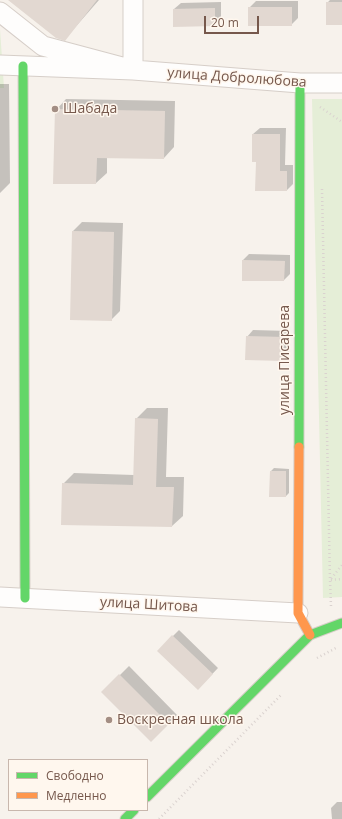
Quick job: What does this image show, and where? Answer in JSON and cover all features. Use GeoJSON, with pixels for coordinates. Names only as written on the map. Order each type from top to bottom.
{"type":"FeatureCollection","features":[{"type":"Feature","properties":{"kind":"street"},"geometry":{"type":"LineString","coordinates":[[133,0],[133,70]]}},
{"type":"Feature","properties":{"kind":"street","name":"улица Добролюбова"},"geometry":{"type":"LineString","coordinates":[[0,12],[43,46],[133,70]]}},
{"type":"Feature","properties":{"kind":"street","name":"улица Добролюбова"},"geometry":{"type":"LineString","coordinates":[[0,65],[133,70],[300,83],[342,83]]}},
{"type":"Feature","properties":{"kind":"street"},"geometry":{"type":"LineString","coordinates":[[23,66],[25,598]]}},
{"type":"Feature","properties":{"kind":"street","name":"улица Писарева"},"geometry":{"type":"LineString","coordinates":[[300,83],[298,613],[310,635]]}},
{"type":"Feature","properties":{"kind":"street","name":"улица Шитова"},"geometry":{"type":"LineString","coordinates":[[0,596],[298,613]]}},
{"type":"Feature","properties":{"kind":"street"},"geometry":{"type":"LineString","coordinates":[[148,795],[310,635],[342,623]]}},
{"type":"Feature","properties":{"kind":"street"},"geometry":{"type":"LineString","coordinates":[[125,819],[133,811]]}},
{"type":"Feature","properties":{"kind":"path"},"geometry":{"type":"LineString","coordinates":[[320,107],[320,115]]}},
{"type":"Feature","properties":{"kind":"path"},"geometry":{"type":"LineString","coordinates":[[321,186],[331,626]]}},
{"type":"Feature","properties":{"kind":"path"},"geometry":{"type":"LineString","coordinates":[[330,580],[342,566]]}},
{"type":"Feature","properties":{"kind":"path"},"geometry":{"type":"LineString","coordinates":[[330,580],[342,579]]}},
{"type":"Feature","properties":{"kind":"path"},"geometry":{"type":"LineString","coordinates":[[314,660],[342,644]]}},
{"type":"Feature","properties":{"kind":"path"},"geometry":{"type":"LineString","coordinates":[[159,819],[283,692]]}},
{"type":"Feature","properties":{"kind":"green space"},"geometry":{"type":"Polygon","coordinates":[[[0,29],[4,88],[0,88],[0,29]]]}},
{"type":"Feature","properties":{"kind":"green space"},"geometry":{"type":"Polygon","coordinates":[[[312,99],[342,99],[342,597],[323,598],[312,99]]]}},
{"type":"Feature","properties":{"kind":"building"},"geometry":{"type":"Polygon","coordinates":[[[8,0],[97,0],[65,41],[56,38],[8,0]]]}},
{"type":"Feature","properties":{"kind":"building"},"geometry":{"type":"Polygon","coordinates":[[[326,2],[342,2],[342,25],[326,25],[326,2]]]}},
{"type":"Feature","properties":{"kind":"building"},"geometry":{"type":"Polygon","coordinates":[[[248,7],[292,7],[292,26],[248,26],[248,7]]]}},
{"type":"Feature","properties":{"kind":"building"},"geometry":{"type":"Polygon","coordinates":[[[215,8],[215,26],[173,27],[173,9],[215,8]]]}},
{"type":"Feature","properties":{"kind":"building"},"geometry":{"type":"Polygon","coordinates":[[[55,109],[165,111],[164,159],[97,158],[96,184],[53,184],[55,109]]]}},
{"type":"Feature","properties":{"kind":"building"},"geometry":{"type":"Polygon","coordinates":[[[252,134],[280,134],[280,171],[287,171],[287,191],[255,191],[256,162],[252,162],[252,134]]]}},
{"type":"Feature","properties":{"kind":"building"},"geometry":{"type":"Polygon","coordinates":[[[72,231],[114,232],[112,321],[70,320],[72,231]]]}},
{"type":"Feature","properties":{"kind":"building"},"geometry":{"type":"Polygon","coordinates":[[[242,260],[285,261],[284,281],[242,281],[242,260]]]}},
{"type":"Feature","properties":{"kind":"building"},"geometry":{"type":"Polygon","coordinates":[[[246,336],[283,337],[283,361],[245,360],[246,336]]]}},
{"type":"Feature","properties":{"kind":"building"},"geometry":{"type":"Polygon","coordinates":[[[135,418],[158,419],[156,487],[174,487],[172,527],[61,525],[62,483],[133,485],[135,418]]]}},
{"type":"Feature","properties":{"kind":"building"},"geometry":{"type":"Polygon","coordinates":[[[270,471],[286,471],[286,497],[269,497],[270,471]]]}},
{"type":"Feature","properties":{"kind":"building"},"geometry":{"type":"Polygon","coordinates":[[[172,635],[213,674],[198,690],[157,651],[172,635]]]}},
{"type":"Feature","properties":{"kind":"building"},"geometry":{"type":"Polygon","coordinates":[[[119,674],[169,724],[151,742],[101,692],[119,674]]]}},
{"type":"Feature","properties":{"kind":"traffic: fast"},"geometry":{"type":"LineString","coordinates":[[23,66],[25,598]]}},
{"type":"Feature","properties":{"kind":"traffic: fast"},"geometry":{"type":"LineString","coordinates":[[299,447],[300,83]]}},
{"type":"Feature","properties":{"kind":"traffic: fast"},"geometry":{"type":"LineString","coordinates":[[148,796],[310,635],[342,623]]}},
{"type":"Feature","properties":{"kind":"traffic: fast"},"geometry":{"type":"LineString","coordinates":[[125,819],[133,811]]}},
{"type":"Feature","properties":{"kind":"traffic: slow"},"geometry":{"type":"LineString","coordinates":[[299,447],[298,613],[310,635]]}},
{"type":"Feature","properties":{"kind":"place","name":"Шабада"},"geometry":{"type":"Point","coordinates":[55,109]}},
{"type":"Feature","properties":{"kind":"place","name":"Воскресная школа"},"geometry":{"type":"Point","coordinates":[109,720]}}]}
